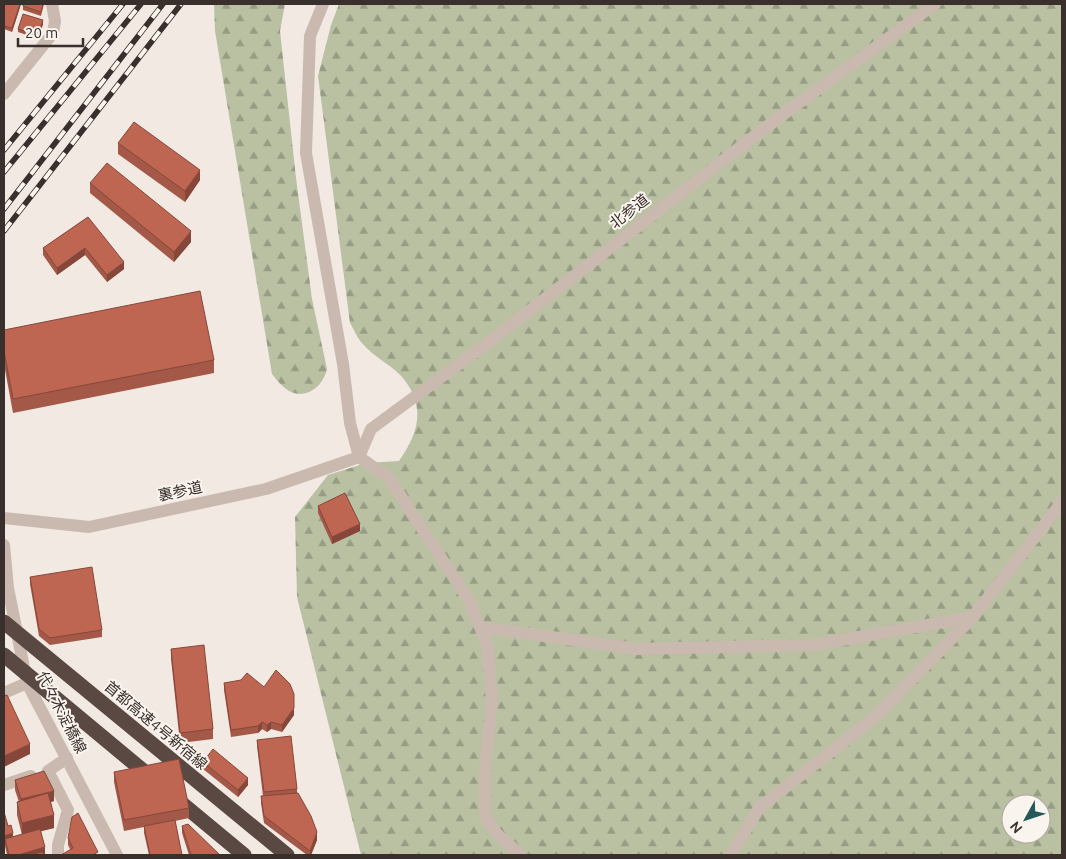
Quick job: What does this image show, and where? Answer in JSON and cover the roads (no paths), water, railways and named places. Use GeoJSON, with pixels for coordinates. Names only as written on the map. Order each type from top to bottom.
{"type":"FeatureCollection","features":[{"type":"Feature","properties":{"kind":"highway","name":"首都高速4号新宿線"},"geometry":{"type":"LineString","coordinates":[[4,622],[287,855]]}},
{"type":"Feature","properties":{"kind":"highway"},"geometry":{"type":"LineString","coordinates":[[4,655],[244,855]]}},
{"type":"Feature","properties":{"kind":"street"},"geometry":{"type":"LineString","coordinates":[[4,94],[53,33],[55,21],[52,4]]}},
{"type":"Feature","properties":{"kind":"street"},"geometry":{"type":"LineString","coordinates":[[323,4],[310,36],[306,153],[343,364],[350,423],[359,457],[389,478],[468,598],[480,626],[488,648],[492,702],[485,770],[485,817],[497,834],[520,855]]}},
{"type":"Feature","properties":{"kind":"street","name":"北参道"},"geometry":{"type":"LineString","coordinates":[[359,457],[371,429],[492,339],[766,127],[935,4]]}},
{"type":"Feature","properties":{"kind":"street","name":"裏参道"},"geometry":{"type":"LineString","coordinates":[[4,518],[89,527],[266,489],[359,457]]}},
{"type":"Feature","properties":{"kind":"street"},"geometry":{"type":"LineString","coordinates":[[731,855],[759,808],[874,718],[973,617],[1062,502]]}},
{"type":"Feature","properties":{"kind":"street","name":"代々木淀橋線"},"geometry":{"type":"LineString","coordinates":[[4,544],[8,588],[27,683],[117,855]]}},
{"type":"Feature","properties":{"kind":"street"},"geometry":{"type":"LineString","coordinates":[[480,626],[637,649],[814,645],[973,617]]}},
{"type":"Feature","properties":{"kind":"street"},"geometry":{"type":"LineString","coordinates":[[4,693],[27,683]]}},
{"type":"Feature","properties":{"kind":"street"},"geometry":{"type":"LineString","coordinates":[[4,785],[48,771],[67,758]]}},
{"type":"Feature","properties":{"kind":"street"},"geometry":{"type":"LineString","coordinates":[[48,771],[68,810],[58,845],[58,855]]}},
{"type":"Feature","properties":{"kind":"railway"},"geometry":{"type":"LineString","coordinates":[[4,150],[123,4]]}},
{"type":"Feature","properties":{"kind":"railway"},"geometry":{"type":"LineString","coordinates":[[4,172],[141,4]]}},
{"type":"Feature","properties":{"kind":"railway"},"geometry":{"type":"LineString","coordinates":[[4,209],[163,4]]}},
{"type":"Feature","properties":{"kind":"railway"},"geometry":{"type":"LineString","coordinates":[[4,231],[181,4]]}}]}
